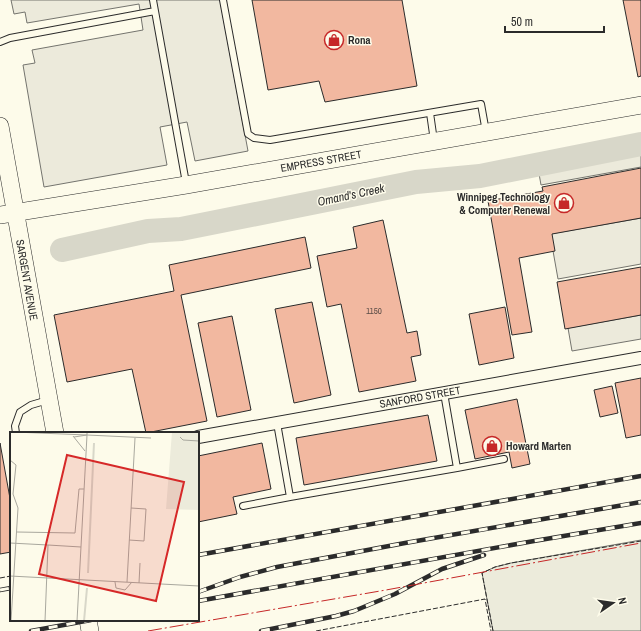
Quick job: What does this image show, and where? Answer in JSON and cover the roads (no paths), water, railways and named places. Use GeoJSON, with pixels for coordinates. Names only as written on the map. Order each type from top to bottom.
{"type":"FeatureCollection","features":[{"type":"Feature","properties":{"kind":"main road","name":"EMPRESS STREET"},"geometry":{"type":"LineString","coordinates":[[8,213],[186,185],[641,105]]}},
{"type":"Feature","properties":{"kind":"main road","name":"SARGENT AVENUE"},"geometry":{"type":"LineString","coordinates":[[0,126],[8,213],[55,432]]}},
{"type":"Feature","properties":{"kind":"main road"},"geometry":{"type":"LineString","coordinates":[[88,621],[90,631]]}},
{"type":"Feature","properties":{"kind":"street","name":"SANFORD STREET"},"geometry":{"type":"LineString","coordinates":[[199,436],[641,358]]}},
{"type":"Feature","properties":{"kind":"lane"},"geometry":{"type":"LineString","coordinates":[[153,0],[186,185]]}},
{"type":"Feature","properties":{"kind":"lane"},"geometry":{"type":"LineString","coordinates":[[223,0],[248,134],[254,138],[270,140],[481,104],[486,132]]}},
{"type":"Feature","properties":{"kind":"lane"},"geometry":{"type":"LineString","coordinates":[[0,42],[10,38],[155,12]]}},
{"type":"Feature","properties":{"kind":"lane"},"geometry":{"type":"LineString","coordinates":[[430,113],[434,141]]}},
{"type":"Feature","properties":{"kind":"lane"},"geometry":{"type":"LineString","coordinates":[[444,393],[457,468]]}},
{"type":"Feature","properties":{"kind":"lane"},"geometry":{"type":"LineString","coordinates":[[16,432],[15,426],[20,412],[31,405],[49,400]]}},
{"type":"Feature","properties":{"kind":"lane"},"geometry":{"type":"LineString","coordinates":[[277,422],[290,497]]}},
{"type":"Feature","properties":{"kind":"lane"},"geometry":{"type":"LineString","coordinates":[[243,506],[504,459]]}},
{"type":"Feature","properties":{"kind":"waterway","name":"Omand's Creek"},"geometry":{"type":"LineString","coordinates":[[62,250],[148,231],[181,229],[416,182],[480,176],[641,144]]}},
{"type":"Feature","properties":{"kind":"railway"},"geometry":{"type":"LineString","coordinates":[[199,555],[641,476]]}},
{"type":"Feature","properties":{"kind":"railway"},"geometry":{"type":"LineString","coordinates":[[199,592],[240,577],[277,567],[641,502]]}},
{"type":"Feature","properties":{"kind":"railway"},"geometry":{"type":"LineString","coordinates":[[199,601],[641,523]]}},
{"type":"Feature","properties":{"kind":"railway"},"geometry":{"type":"LineString","coordinates":[[261,631],[354,611],[395,594],[442,569],[484,555]]}},
{"type":"Feature","properties":{"kind":"railway"},"geometry":{"type":"LineString","coordinates":[[0,590],[10,588]]}},
{"type":"Feature","properties":{"kind":"railway"},"geometry":{"type":"LineString","coordinates":[[31,631],[86,621]]}},
{"type":"Feature","properties":{"kind":"place","name":"Rona"},"geometry":{"type":"Point","coordinates":[334,40]}},
{"type":"Feature","properties":{"kind":"place","name":"Winnipeg Technology & Computer Renewal"},"geometry":{"type":"Point","coordinates":[564,203]}},
{"type":"Feature","properties":{"kind":"place","name":"Howard Marten"},"geometry":{"type":"Point","coordinates":[492,446]}}]}
